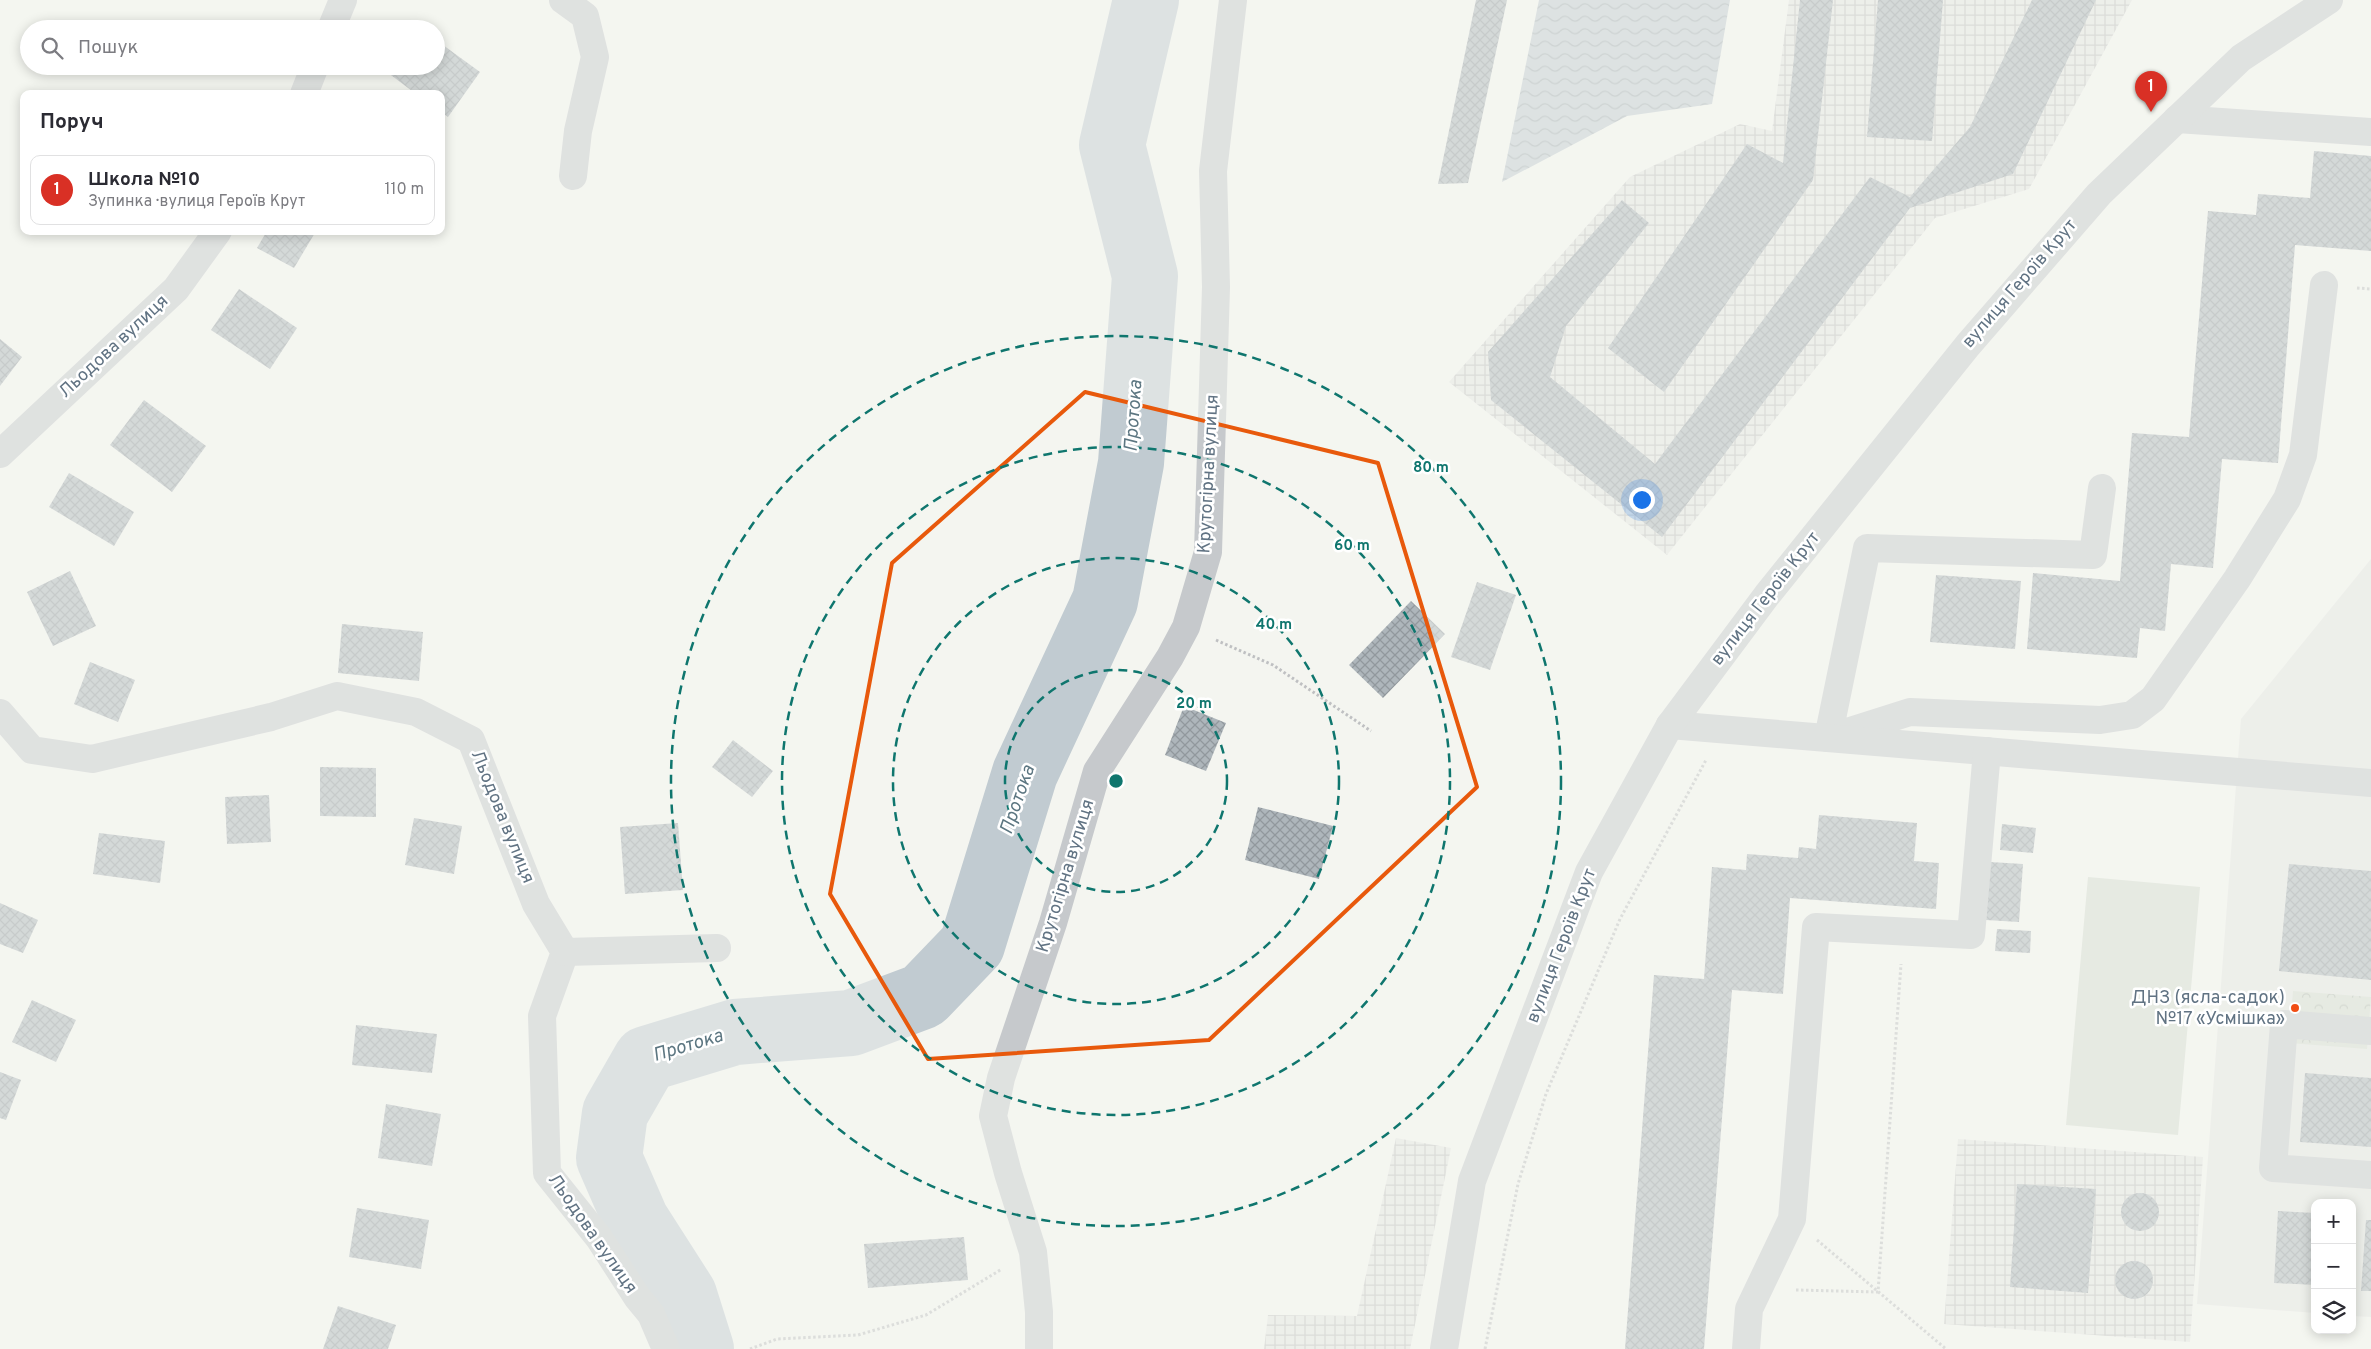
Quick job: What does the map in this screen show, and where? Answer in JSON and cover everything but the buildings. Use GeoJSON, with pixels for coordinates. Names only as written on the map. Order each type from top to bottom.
{"type":"FeatureCollection","features":[{"type":"Feature","properties":{"kind":"street"},"geometry":{"type":"LineString","coordinates":[[335,20],[343,0]]}},
{"type":"Feature","properties":{"kind":"street"},"geometry":{"type":"LineString","coordinates":[[563,0],[585,16],[595,57],[578,131],[573,176]]}},
{"type":"Feature","properties":{"kind":"street","name":"Крутогірна вулиця"},"geometry":{"type":"LineString","coordinates":[[1039,1349],[1039,1312],[1033,1252],[1008,1173],[993,1116],[1000,1078],[1053,923],[1097,771],[1170,657],[1186,627],[1208,552],[1216,287],[1213,171],[1233,0]]}},
{"type":"Feature","properties":{"kind":"street","name":"вулиця Героїв Крут"},"geometry":{"type":"LineString","coordinates":[[1444,1349],[1472,1181],[1588,872],[1670,725],[1766,595],[1968,345],[2099,194],[2241,58],[2329,0]]}},
{"type":"Feature","properties":{"kind":"street"},"geometry":{"type":"LineString","coordinates":[[306,90],[311,75]]}},
{"type":"Feature","properties":{"kind":"street"},"geometry":{"type":"LineString","coordinates":[[2177,119],[2371,132]]}},
{"type":"Feature","properties":{"kind":"street","name":"Льодова вулиця"},"geometry":{"type":"LineString","coordinates":[[0,454],[176,290],[215,235]]}},
{"type":"Feature","properties":{"kind":"street"},"geometry":{"type":"LineString","coordinates":[[1828,738],[1910,712],[2100,720],[2132,716],[2153,699],[2237,579],[2287,499],[2303,455],[2324,285]]}},
{"type":"Feature","properties":{"kind":"street"},"geometry":{"type":"LineString","coordinates":[[1828,738],[1867,548],[2093,555],[2102,488]]}},
{"type":"Feature","properties":{"kind":"street","name":"Льодова вулиця"},"geometry":{"type":"LineString","coordinates":[[0,713],[32,750],[92,759],[271,717],[337,696],[416,712],[471,740],[536,904],[565,952],[542,1016],[547,1173],[599,1238],[637,1297],[651,1314],[666,1349]]}},
{"type":"Feature","properties":{"kind":"street"},"geometry":{"type":"LineString","coordinates":[[1670,725],[2371,782]]}},
{"type":"Feature","properties":{"kind":"street"},"geometry":{"type":"LineString","coordinates":[[1746,1349],[1749,1309],[1792,1219],[1816,927],[1970,935],[1987,751]]}},
{"type":"Feature","properties":{"kind":"street"},"geometry":{"type":"LineString","coordinates":[[565,952],[717,948]]}},
{"type":"Feature","properties":{"kind":"street"},"geometry":{"type":"LineString","coordinates":[[2371,1031],[2284,1024],[2273,1168],[2371,1175]]}},
{"type":"Feature","properties":{"kind":"path"},"geometry":{"type":"LineString","coordinates":[[1186,627],[1274,665],[1371,731]]}},
{"type":"Feature","properties":{"kind":"path"},"geometry":{"type":"LineString","coordinates":[[1485,1349],[1518,1184],[1546,1094],[1620,919],[1723,729]]}},
{"type":"Feature","properties":{"kind":"path"},"geometry":{"type":"LineString","coordinates":[[1878,1292],[1903,931]]}},
{"type":"Feature","properties":{"kind":"path"},"geometry":{"type":"LineString","coordinates":[[1792,1219],[1946,1349]]}},
{"type":"Feature","properties":{"kind":"path"},"geometry":{"type":"LineString","coordinates":[[750,1349],[777,1339],[858,1335],[926,1315],[1033,1252]]}},
{"type":"Feature","properties":{"kind":"path"},"geometry":{"type":"LineString","coordinates":[[1758,1290],[1878,1292]]}},
{"type":"Feature","properties":{"kind":"highlighted area"},"geometry":{"type":"Polygon","coordinates":[[[1085,392],[1378,463],[1477,787],[1209,1040],[928,1059],[830,894],[892,563],[1085,392]]]}},
{"type":"Feature","properties":{"kind":"shaded area"},"geometry":{"type":"Polygon","coordinates":[[[1789,0],[2132,0],[2029,189],[1935,218],[1667,555],[1449,382],[1630,177],[1740,124],[1772,131],[1789,0]]]}},
{"type":"Feature","properties":{"kind":"shaded area","name":"ДНЗ (ясла-садок) №17 «Усмішка»"},"geometry":{"type":"Polygon","coordinates":[[[2371,559],[2371,1317],[2356,1316],[2356,1199],[2311,1199],[2311,1313],[2197,1304],[2241,719],[2371,559]]]}},
{"type":"Feature","properties":{"kind":"shaded area"},"geometry":{"type":"Polygon","coordinates":[[[1396,1138],[1451,1148],[1410,1349],[1264,1349],[1268,1315],[1357,1316],[1396,1138]]]}},
{"type":"Feature","properties":{"kind":"shaded area"},"geometry":{"type":"Polygon","coordinates":[[[1958,1139],[2203,1157],[2190,1342],[1944,1324],[1958,1139]]]}},
{"type":"Feature","properties":{"kind":"green space"},"geometry":{"type":"Polygon","coordinates":[[[2088,877],[2200,887],[2178,1135],[2066,1125],[2088,877]]]}},
{"type":"Feature","properties":{"kind":"green space"},"geometry":{"type":"Polygon","coordinates":[[[2293,991],[2371,997],[2367,1049],[2289,1043],[2293,991]]]}},
{"type":"Feature","properties":{"kind":"water"},"geometry":{"type":"Polygon","coordinates":[[[1539,0],[1730,0],[1712,104],[1627,116],[1502,182],[1539,0]]]}},
{"type":"Feature","properties":{"kind":"waterway","name":"Протока"},"geometry":{"type":"LineString","coordinates":[[701,1349],[684,1295],[636,1220],[609,1158],[615,1113],[646,1059],[735,1032],[851,1023],[923,996],[972,945],[1025,773],[1105,601],[1131,463],[1145,276],[1112,145],[1146,0]]}},
{"type":"Feature","properties":{"kind":"place","name":"Школа №10"},"geometry":{"type":"Point","coordinates":[2151,112]}},
{"type":"Feature","properties":{"kind":"place","name":"ДНЗ (ясла-садок) №17 «Усмішка»"},"geometry":{"type":"Point","coordinates":[2295,1008]}}]}
